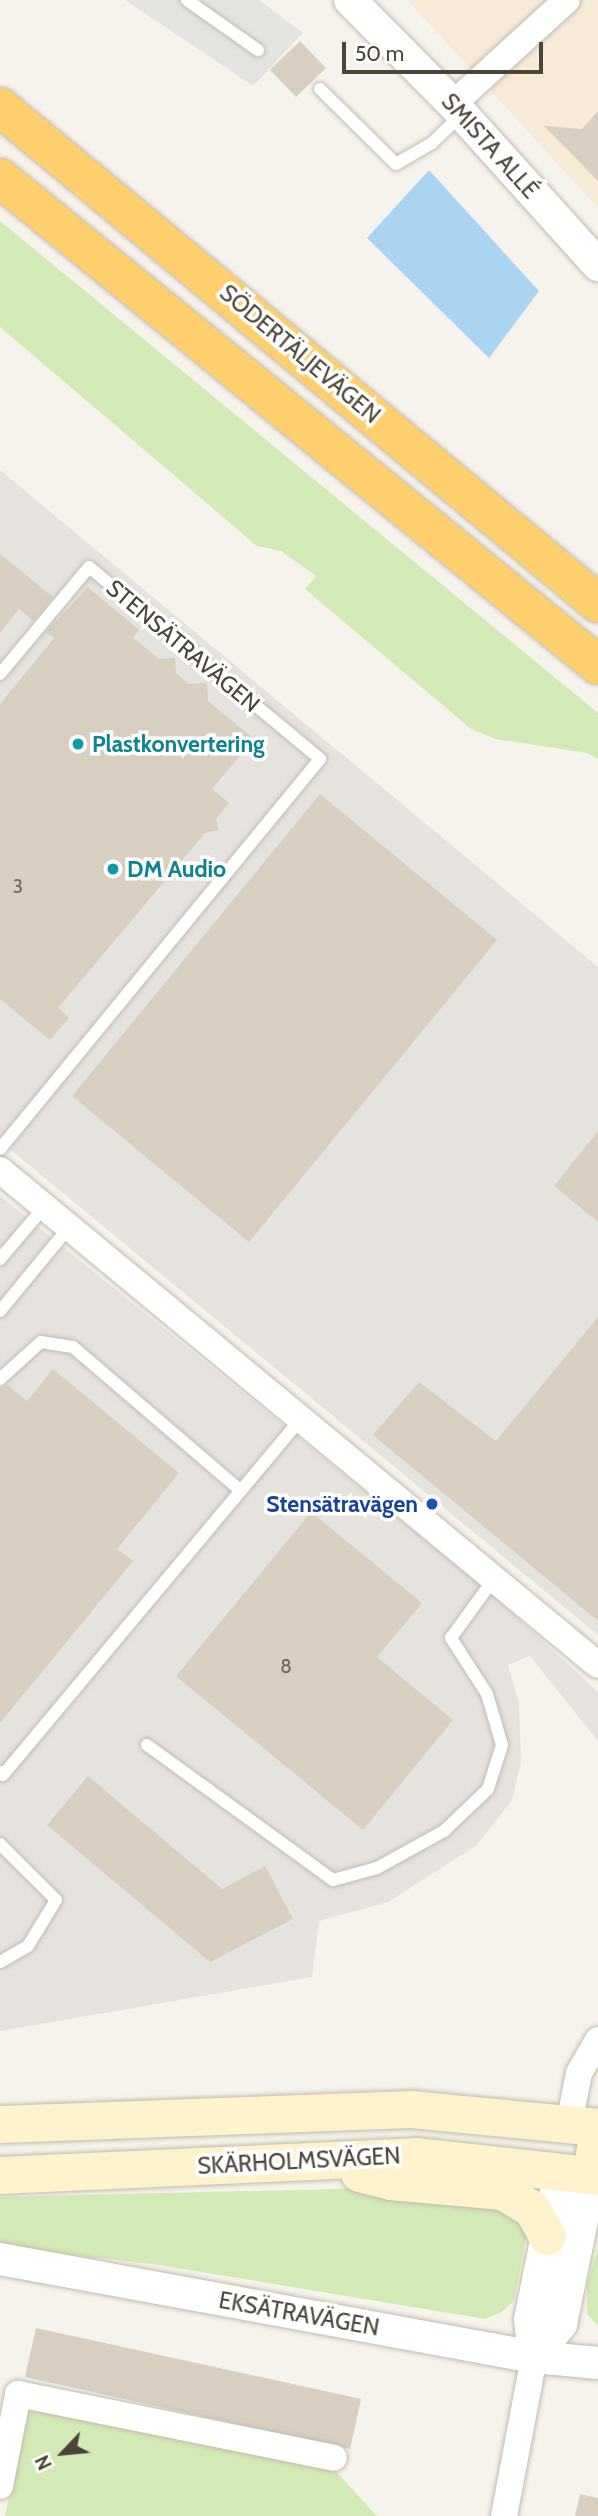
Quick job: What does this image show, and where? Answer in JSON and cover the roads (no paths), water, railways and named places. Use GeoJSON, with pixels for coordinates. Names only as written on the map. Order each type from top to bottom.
{"type":"FeatureCollection","features":[{"type":"Feature","properties":{"kind":"highway","name":"SÖDERTÄLJEVÄGEN"},"geometry":{"type":"LineString","coordinates":[[0,107],[598,603]]}},
{"type":"Feature","properties":{"kind":"highway"},"geometry":{"type":"LineString","coordinates":[[0,178],[598,666]]}},
{"type":"Feature","properties":{"kind":"main road","name":"SKÄRHOLMSVÄGEN"},"geometry":{"type":"LineString","coordinates":[[0,2124],[411,2109],[583,2125]]}},
{"type":"Feature","properties":{"kind":"main road"},"geometry":{"type":"LineString","coordinates":[[583,2125],[583,2174]]}},
{"type":"Feature","properties":{"kind":"main road","name":"SKÄRHOLMSVÄGEN"},"geometry":{"type":"LineString","coordinates":[[0,2175],[415,2156],[583,2174]]}},
{"type":"Feature","properties":{"kind":"main road"},"geometry":{"type":"LineString","coordinates":[[318,2161],[390,2181],[503,2191],[532,2209],[547,2236]]}},
{"type":"Feature","properties":{"kind":"street","name":"SMISTA ALLÉ"},"geometry":{"type":"LineString","coordinates":[[350,0],[458,109],[598,265]]}},
{"type":"Feature","properties":{"kind":"street"},"geometry":{"type":"LineString","coordinates":[[458,109],[567,0]]}},
{"type":"Feature","properties":{"kind":"street"},"geometry":{"type":"LineString","coordinates":[[0,1170],[598,1665]]}},
{"type":"Feature","properties":{"kind":"street"},"geometry":{"type":"LineString","coordinates":[[583,2125],[579,2073],[598,2040]]}},
{"type":"Feature","properties":{"kind":"street"},"geometry":{"type":"LineString","coordinates":[[504,2516],[534,2357],[530,2320],[547,2236],[583,2174]]}},
{"type":"Feature","properties":{"kind":"street"},"geometry":{"type":"LineString","coordinates":[[534,2357],[561,2324],[583,2174]]}},
{"type":"Feature","properties":{"kind":"street","name":"EKSÄTRAVÄGEN"},"geometry":{"type":"LineString","coordinates":[[0,2259],[534,2357],[598,2363]]}},
{"type":"Feature","properties":{"kind":"street"},"geometry":{"type":"LineString","coordinates":[[0,2486],[18,2394],[334,2458]]}},
{"type":"Feature","properties":{"kind":"lane"},"geometry":{"type":"LineString","coordinates":[[187,0],[258,50]]}},
{"type":"Feature","properties":{"kind":"lane"},"geometry":{"type":"LineString","coordinates":[[320,89],[396,164],[432,143],[458,109]]}},
{"type":"Feature","properties":{"kind":"lane","name":"STENSÄTRAVÄGEN"},"geometry":{"type":"LineString","coordinates":[[0,674],[89,568],[320,760],[0,1149]]}},
{"type":"Feature","properties":{"kind":"lane"},"geometry":{"type":"LineString","coordinates":[[0,1259],[45,1206]]}},
{"type":"Feature","properties":{"kind":"lane"},"geometry":{"type":"LineString","coordinates":[[0,1311],[69,1226]]}},
{"type":"Feature","properties":{"kind":"lane"},"geometry":{"type":"LineString","coordinates":[[0,1379],[41,1342],[73,1348],[241,1491]]}},
{"type":"Feature","properties":{"kind":"lane"},"geometry":{"type":"LineString","coordinates":[[0,1772],[3,1775],[300,1420]]}},
{"type":"Feature","properties":{"kind":"lane"},"geometry":{"type":"LineString","coordinates":[[147,1745],[333,1880],[377,1868],[444,1831],[488,1789],[502,1745],[487,1694],[451,1638],[493,1580]]}},
{"type":"Feature","properties":{"kind":"lane"},"geometry":{"type":"LineString","coordinates":[[0,1844],[56,1900],[28,1946],[0,1962]]}},
{"type":"Feature","properties":{"kind":"water"},"geometry":{"type":"Polygon","coordinates":[[[429,170],[539,291],[489,358],[367,238],[429,170]]]}},
{"type":"Feature","properties":{"kind":"place","name":"Plastkonvertering"},"geometry":{"type":"Point","coordinates":[78,744]}},
{"type":"Feature","properties":{"kind":"place","name":"DM Audio"},"geometry":{"type":"Point","coordinates":[113,869]}},
{"type":"Feature","properties":{"kind":"place","name":"Stensätravägen"},"geometry":{"type":"Point","coordinates":[432,1504]}}]}
